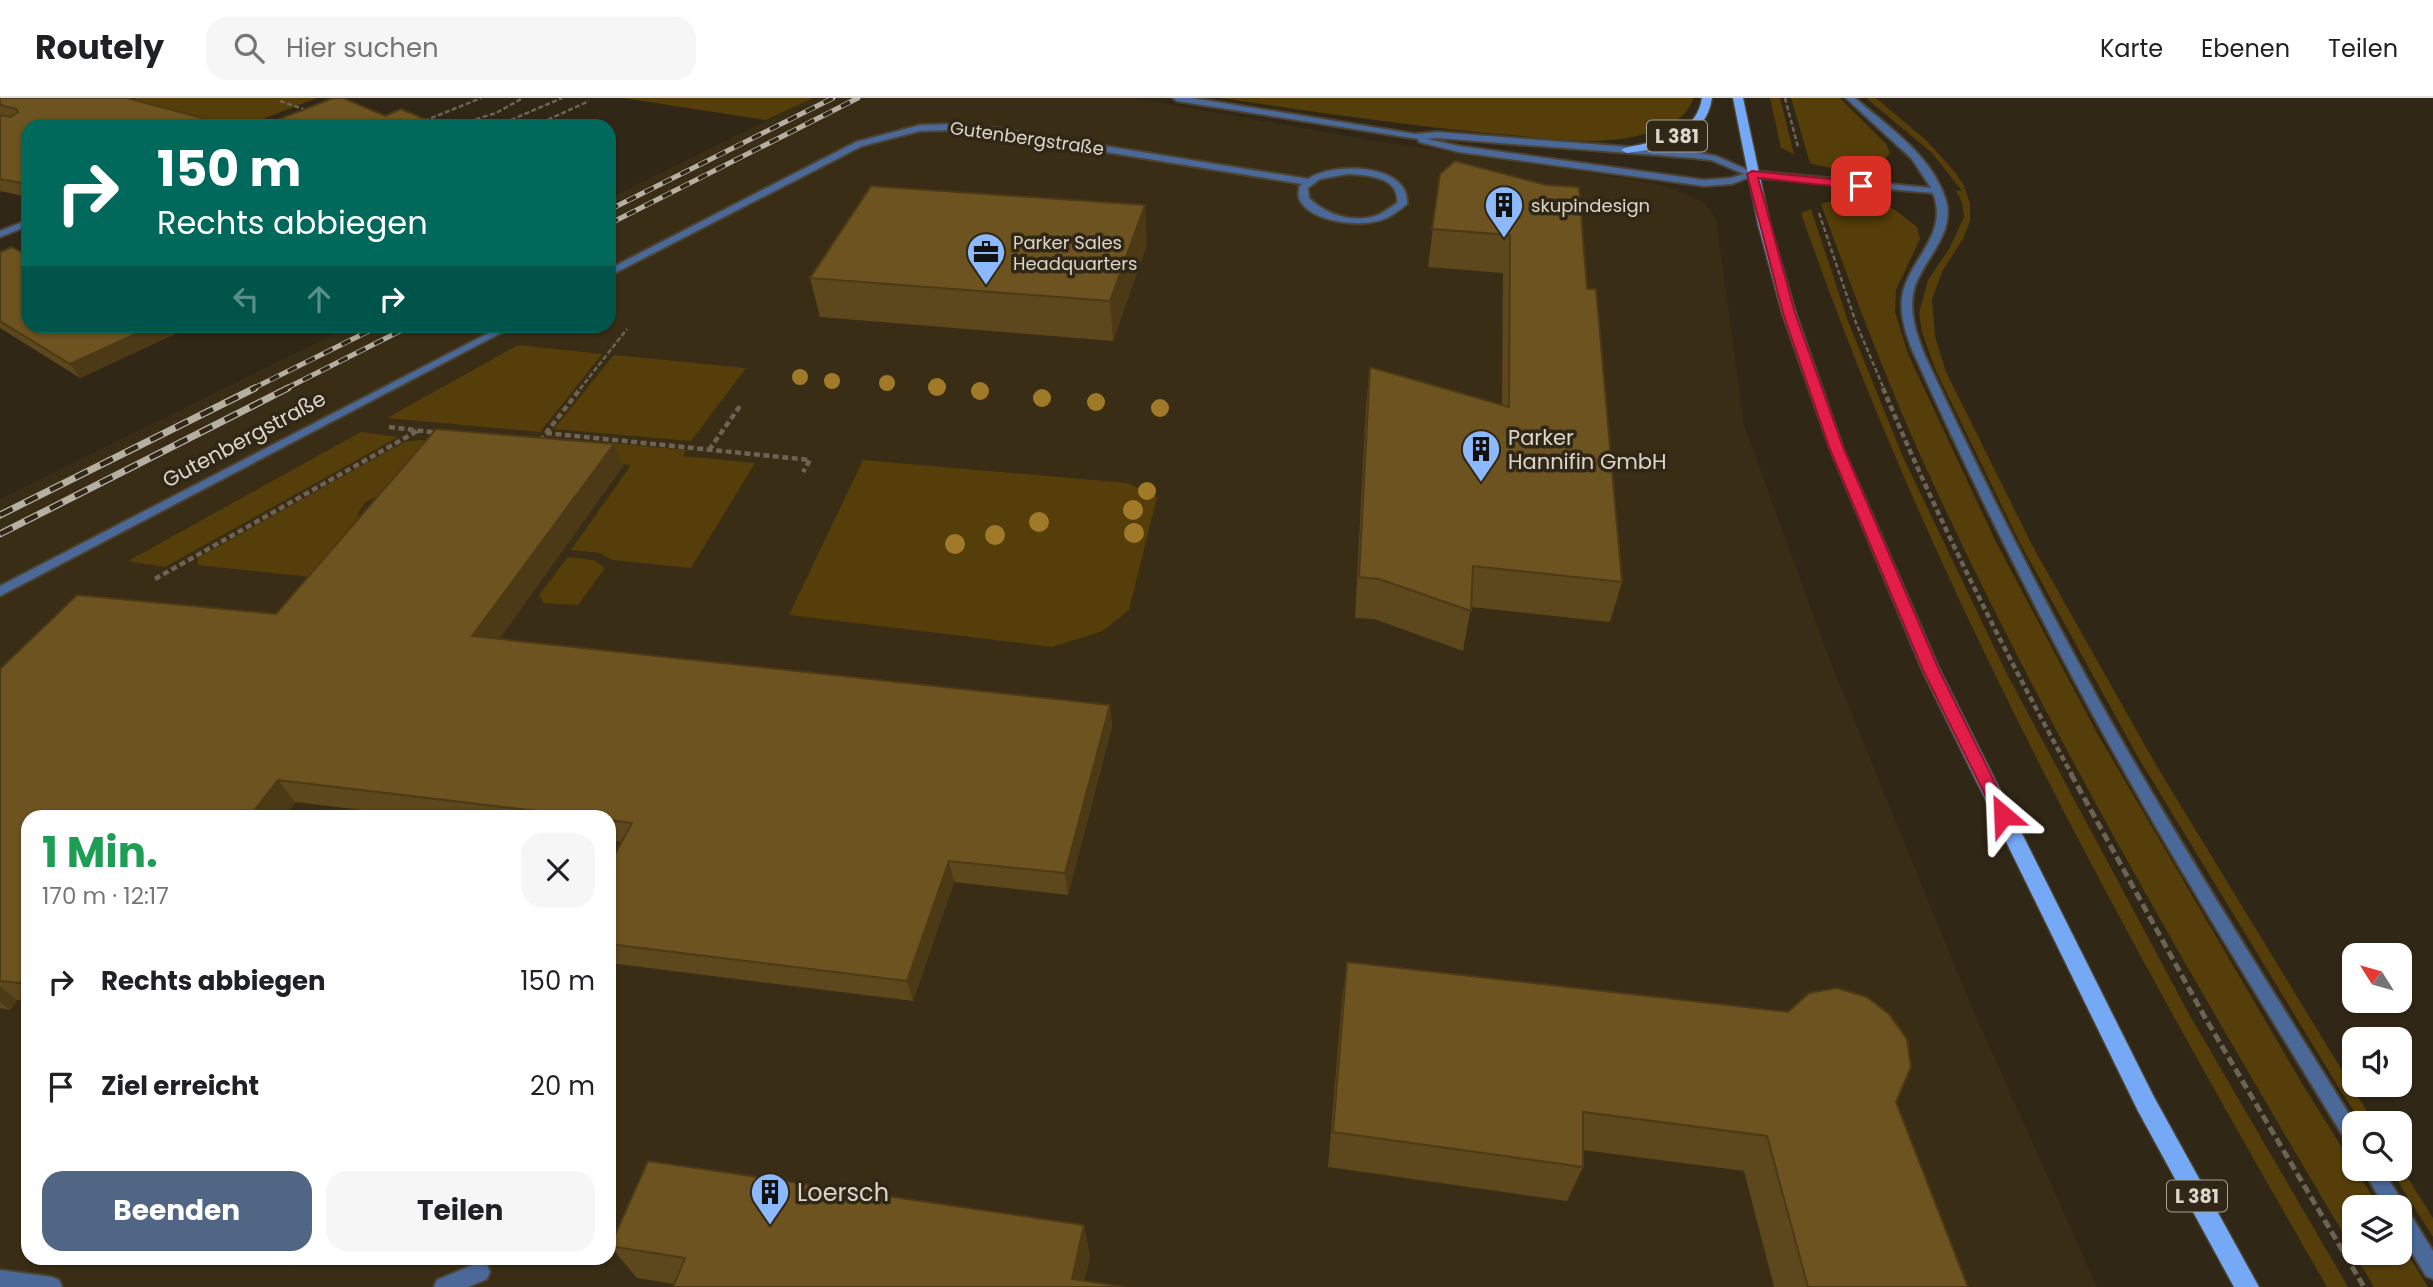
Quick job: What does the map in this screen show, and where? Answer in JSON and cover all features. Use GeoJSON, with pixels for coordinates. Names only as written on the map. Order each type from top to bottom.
{"type":"FeatureCollection","features":[{"type":"Feature","properties":{"kind":"main road","name":"L 381"},"geometry":{"type":"LineString","coordinates":[[1627,150],[1659,144],[1688,131],[1702,119],[1707,110],[1707,98]]}},
{"type":"Feature","properties":{"kind":"main road","name":"L 381"},"geometry":{"type":"LineString","coordinates":[[1738,98],[1752,174],[1789,313],[1836,447],[1931,670],[2146,1104],[2247,1287]]}},
{"type":"Feature","properties":{"kind":"street"},"geometry":{"type":"LineString","coordinates":[[1177,98],[1415,136],[1438,135],[1713,158],[1752,174],[1937,191]]}},
{"type":"Feature","properties":{"kind":"street"},"geometry":{"type":"LineString","coordinates":[[1850,98],[1913,155],[1937,191],[1942,212],[1941,225],[1938,237],[1910,288],[1908,319],[1920,357],[2008,542],[2121,752],[2342,1118]]}},
{"type":"Feature","properties":{"kind":"street","name":"Gutenbergstraße"},"geometry":{"type":"LineString","coordinates":[[616,269],[838,152],[880,137],[920,128],[956,127],[995,131],[1308,182]]}},
{"type":"Feature","properties":{"kind":"street"},"geometry":{"type":"LineString","coordinates":[[1415,136],[1433,144],[1459,149],[1704,183],[1732,181],[1752,174]]}},
{"type":"Feature","properties":{"kind":"street"},"geometry":{"type":"LineString","coordinates":[[1332,172],[1365,172],[1393,181],[1401,188],[1404,196],[1402,204],[1395,211],[1382,217],[1367,220],[1341,219],[1319,213],[1308,206],[1303,198],[1303,190],[1308,182],[1332,172]]}},
{"type":"Feature","properties":{"kind":"street"},"geometry":{"type":"LineString","coordinates":[[0,234],[21,226]]}},
{"type":"Feature","properties":{"kind":"street","name":"Gutenbergstraße"},"geometry":{"type":"LineString","coordinates":[[0,592],[496,333]]}},
{"type":"Feature","properties":{"kind":"street"},"geometry":{"type":"LineString","coordinates":[[2412,1234],[2433,1269]]}},
{"type":"Feature","properties":{"kind":"street"},"geometry":{"type":"LineString","coordinates":[[444,1287],[480,1272]]}},
{"type":"Feature","properties":{"kind":"street"},"geometry":{"type":"LineString","coordinates":[[0,1280],[52,1287]]}},
{"type":"Feature","properties":{"kind":"path"},"geometry":{"type":"LineString","coordinates":[[431,119],[481,98]]}},
{"type":"Feature","properties":{"kind":"path"},"geometry":{"type":"LineString","coordinates":[[477,119],[496,113],[523,98]]}},
{"type":"Feature","properties":{"kind":"path"},"geometry":{"type":"LineString","coordinates":[[513,119],[562,98]]}},
{"type":"Feature","properties":{"kind":"path"},"geometry":{"type":"LineString","coordinates":[[1785,98],[1801,158]]}},
{"type":"Feature","properties":{"kind":"path"},"geometry":{"type":"LineString","coordinates":[[280,101],[306,110]]}},
{"type":"Feature","properties":{"kind":"path"},"geometry":{"type":"LineString","coordinates":[[549,119],[589,101]]}},
{"type":"Feature","properties":{"kind":"path"},"geometry":{"type":"LineString","coordinates":[[1816,207],[1856,323],[1912,457],[2017,675],[2203,1014],[2364,1287]]}},
{"type":"Feature","properties":{"kind":"path"},"geometry":{"type":"LineString","coordinates":[[540,442],[627,329]]}},
{"type":"Feature","properties":{"kind":"path"},"geometry":{"type":"LineString","coordinates":[[709,450],[740,406]]}},
{"type":"Feature","properties":{"kind":"path"},"geometry":{"type":"LineString","coordinates":[[328,421],[445,433]]}},
{"type":"Feature","properties":{"kind":"path"},"geometry":{"type":"LineString","coordinates":[[155,579],[419,430]]}},
{"type":"Feature","properties":{"kind":"path"},"geometry":{"type":"LineString","coordinates":[[546,433],[810,460],[803,472]]}},
{"type":"Feature","properties":{"kind":"shaded area"},"geometry":{"type":"Polygon","coordinates":[[[136,98],[317,98],[262,119],[164,119],[115,107],[136,98]]]}},
{"type":"Feature","properties":{"kind":"shaded area"},"geometry":{"type":"Polygon","coordinates":[[[623,98],[813,98],[766,120],[623,98]]]}},
{"type":"Feature","properties":{"kind":"shaded area"},"geometry":{"type":"Polygon","coordinates":[[[813,98],[1134,98],[1370,140],[1669,187],[1704,203],[1716,218],[1744,425],[1829,658],[1970,1003],[2097,1287],[0,1287],[0,499],[337,333],[616,333],[616,195],[813,98]]]}},
{"type":"Feature","properties":{"kind":"shaded area"},"geometry":{"type":"Polygon","coordinates":[[[1221,98],[1693,100],[1688,109],[1668,126],[1633,137],[1587,141],[1438,128],[1221,98]]]}},
{"type":"Feature","properties":{"kind":"shaded area"},"geometry":{"type":"Polygon","coordinates":[[[1770,98],[1780,98],[1794,154],[1781,148],[1770,98]]]}},
{"type":"Feature","properties":{"kind":"shaded area"},"geometry":{"type":"Polygon","coordinates":[[[1791,98],[1840,98],[1886,144],[1890,153],[1874,166],[1864,169],[1842,170],[1810,163],[1791,98]]]}},
{"type":"Feature","properties":{"kind":"shaded area"},"geometry":{"type":"Polygon","coordinates":[[[1866,98],[1876,98],[1926,140],[1964,186],[1970,204],[1970,221],[1963,239],[1943,270],[1932,299],[1935,337],[1946,372],[2032,545],[2156,765],[2342,1070],[2342,1092],[2138,757],[2020,543],[1936,371],[1922,332],[1919,313],[1928,280],[1949,249],[1964,217],[1962,202],[1956,191],[1962,191],[1932,153],[1866,98]]]}},
{"type":"Feature","properties":{"kind":"shaded area"},"geometry":{"type":"Polygon","coordinates":[[[1836,200],[1877,203],[1894,209],[1917,227],[1920,239],[1896,290],[1895,312],[1908,354],[1995,540],[2097,733],[2342,1148],[2342,1181],[2363,1181],[2372,1195],[2342,1195],[2342,1231],[2127,860],[2020,660],[1907,426],[1821,204],[1836,200]]]}},
{"type":"Feature","properties":{"kind":"shaded area"},"geometry":{"type":"Polygon","coordinates":[[[1811,209],[1848,321],[1903,457],[2007,674],[2189,1014],[2348,1287],[2327,1287],[2179,1026],[2038,762],[1910,492],[1853,353],[1801,213],[1811,209]]]}},
{"type":"Feature","properties":{"kind":"shaded area"},"geometry":{"type":"Polygon","coordinates":[[[518,345],[602,354],[540,432],[387,418],[518,345]]]}},
{"type":"Feature","properties":{"kind":"shaded area"},"geometry":{"type":"Polygon","coordinates":[[[614,355],[746,368],[691,441],[554,429],[614,355]]]}},
{"type":"Feature","properties":{"kind":"shaded area"},"geometry":{"type":"Polygon","coordinates":[[[361,432],[398,437],[165,567],[128,561],[361,432]]]}},
{"type":"Feature","properties":{"kind":"shaded area"},"geometry":{"type":"Polygon","coordinates":[[[567,439],[686,450],[683,456],[755,463],[691,568],[612,560],[600,553],[571,550],[631,465],[561,458],[559,448],[567,439]]]}},
{"type":"Feature","properties":{"kind":"shaded area"},"geometry":{"type":"Polygon","coordinates":[[[449,441],[400,487],[365,503],[358,514],[361,522],[338,580],[198,565],[198,558],[404,442],[449,441]]]}},
{"type":"Feature","properties":{"kind":"shaded area"},"geometry":{"type":"Polygon","coordinates":[[[863,460],[1127,483],[1157,497],[1129,610],[1103,631],[1052,647],[789,615],[863,460]]]}},
{"type":"Feature","properties":{"kind":"shaded area"},"geometry":{"type":"Polygon","coordinates":[[[568,557],[593,560],[605,568],[578,605],[544,603],[539,595],[568,557]]]}},
{"type":"Feature","properties":{"kind":"shaded area"},"geometry":{"type":"Polygon","coordinates":[[[2345,1097],[2358,1097],[2367,1111],[2354,1111],[2345,1097]]]}},
{"type":"Feature","properties":{"kind":"shaded area"},"geometry":{"type":"Polygon","coordinates":[[[2398,1181],[2410,1181],[2433,1218],[2433,1237],[2412,1204],[2412,1195],[2406,1195],[2398,1181]]]}},
{"type":"Feature","properties":{"kind":"shaded area"},"geometry":{"type":"Polygon","coordinates":[[[2412,1261],[2428,1287],[2374,1287],[2361,1265],[2412,1265],[2412,1261]]]}},
{"type":"Feature","properties":{"kind":"building"},"geometry":{"type":"Polygon","coordinates":[[[0,98],[127,98],[206,119],[21,119],[21,183],[0,179],[0,115],[11,117],[18,112],[0,105],[0,98]]]}},
{"type":"Feature","properties":{"kind":"building"},"geometry":{"type":"Polygon","coordinates":[[[333,98],[343,98],[385,116],[401,109],[425,119],[280,119],[333,98]]]}},
{"type":"Feature","properties":{"kind":"building","name":"Parker Hannifin GmbH"},"geometry":{"type":"Polygon","coordinates":[[[1455,161],[1546,185],[1579,187],[1587,289],[1596,289],[1622,582],[1473,566],[1471,611],[1379,579],[1359,577],[1370,367],[1509,407],[1510,235],[1432,229],[1440,174],[1455,161]]]}},
{"type":"Feature","properties":{"kind":"building"},"geometry":{"type":"Polygon","coordinates":[[[871,186],[1145,205],[1110,301],[810,278],[871,186]]]}},
{"type":"Feature","properties":{"kind":"building"},"geometry":{"type":"Polygon","coordinates":[[[12,247],[21,252],[21,333],[138,333],[70,364],[0,321],[0,252],[12,247]]]}},
{"type":"Feature","properties":{"kind":"building"},"geometry":{"type":"Polygon","coordinates":[[[436,429],[614,444],[472,636],[1110,705],[1065,873],[949,861],[907,981],[616,945],[616,852],[632,823],[616,821],[616,810],[528,810],[278,780],[254,810],[21,810],[21,982],[0,981],[0,669],[77,595],[276,614],[436,429]]]}},
{"type":"Feature","properties":{"kind":"building"},"geometry":{"type":"Polygon","coordinates":[[[1347,962],[1788,1012],[1809,993],[1837,988],[1867,997],[1889,1014],[1907,1039],[1911,1067],[1896,1102],[1968,1287],[1808,1287],[1767,1136],[1583,1112],[1583,1167],[1333,1132],[1347,962]]]}},
{"type":"Feature","properties":{"kind":"building","name":"Loersch"},"geometry":{"type":"Polygon","coordinates":[[[648,1161],[1084,1225],[1072,1279],[1125,1287],[673,1287],[685,1258],[616,1247],[616,1233],[648,1161]]]}},
{"type":"Feature","properties":{"kind":"railway"},"geometry":{"type":"LineString","coordinates":[[616,206],[833,98]]}},
{"type":"Feature","properties":{"kind":"railway"},"geometry":{"type":"LineString","coordinates":[[616,220],[858,98]]}},
{"type":"Feature","properties":{"kind":"railway"},"geometry":{"type":"LineString","coordinates":[[252,389],[365,333]]}},
{"type":"Feature","properties":{"kind":"railway"},"geometry":{"type":"LineString","coordinates":[[285,389],[396,333]]}},
{"type":"Feature","properties":{"kind":"railway"},"geometry":{"type":"LineString","coordinates":[[0,515],[255,388]]}},
{"type":"Feature","properties":{"kind":"railway"},"geometry":{"type":"LineString","coordinates":[[0,534],[288,388]]}},
{"type":"Feature","properties":{"kind":"place","name":"skupindesign"},"geometry":{"type":"Point","coordinates":[1504,239]}},
{"type":"Feature","properties":{"kind":"place","name":"Parker Sales Headquarters"},"geometry":{"type":"Point","coordinates":[986,286]}},
{"type":"Feature","properties":{"kind":"place","name":"Parker Hannifin GmbH"},"geometry":{"type":"Point","coordinates":[1481,483]}},
{"type":"Feature","properties":{"kind":"place","name":"Loersch"},"geometry":{"type":"Point","coordinates":[770,1226]}},
{"type":"Feature","properties":{"kind":"route"},"geometry":{"type":"LineString","coordinates":[[1861,186],[1752,174],[1789,313],[1836,447],[1931,670],[2003,815]]}}]}
